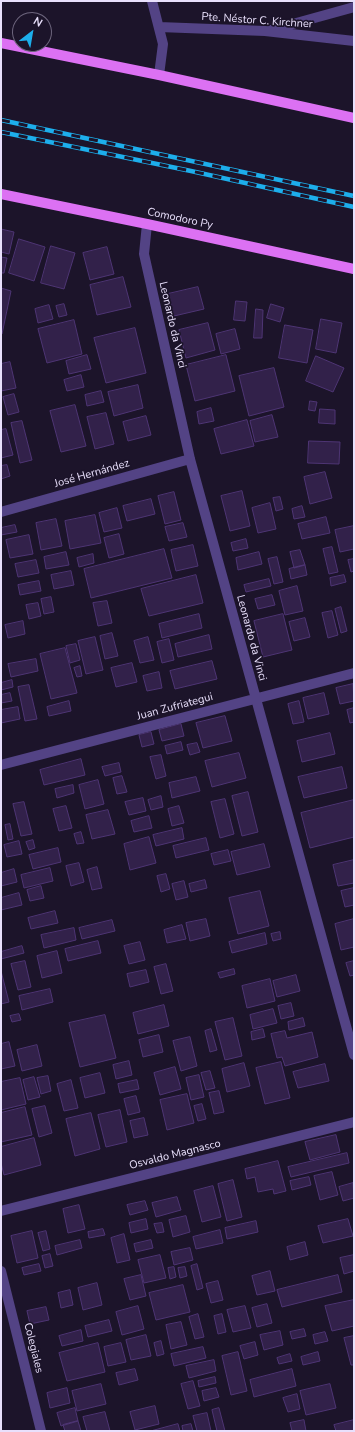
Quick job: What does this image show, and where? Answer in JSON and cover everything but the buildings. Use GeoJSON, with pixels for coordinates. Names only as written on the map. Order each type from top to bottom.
{"type":"FeatureCollection","features":[{"type":"Feature","properties":{"kind":"main road"},"geometry":{"type":"LineString","coordinates":[[1,43],[159,75],[354,118]]}},
{"type":"Feature","properties":{"kind":"main road","name":"Comodoro Py"},"geometry":{"type":"LineString","coordinates":[[1,194],[147,224],[354,270]]}},
{"type":"Feature","properties":{"kind":"street"},"geometry":{"type":"LineString","coordinates":[[152,1],[163,44],[159,75]]}},
{"type":"Feature","properties":{"kind":"street"},"geometry":{"type":"LineString","coordinates":[[266,31],[354,7]]}},
{"type":"Feature","properties":{"kind":"street","name":"Pte. Néstor C. Kirchner"},"geometry":{"type":"LineString","coordinates":[[159,27],[266,31],[354,41]]}},
{"type":"Feature","properties":{"kind":"street","name":"Leonardo da Vinci"},"geometry":{"type":"LineString","coordinates":[[147,224],[144,254],[190,459],[354,1055]]}},
{"type":"Feature","properties":{"kind":"street","name":"José Hernández"},"geometry":{"type":"LineString","coordinates":[[1,512],[190,459]]}},
{"type":"Feature","properties":{"kind":"street","name":"Juan Zufriategui"},"geometry":{"type":"LineString","coordinates":[[1,765],[354,673]]}},
{"type":"Feature","properties":{"kind":"street","name":"Osvaldo Magnasco"},"geometry":{"type":"LineString","coordinates":[[1,1211],[354,1122]]}},
{"type":"Feature","properties":{"kind":"street","name":"Colegiales"},"geometry":{"type":"LineString","coordinates":[[1,1271],[41,1431]]}},
{"type":"Feature","properties":{"kind":"railway"},"geometry":{"type":"LineString","coordinates":[[1,120],[354,196]]}},
{"type":"Feature","properties":{"kind":"railway"},"geometry":{"type":"LineString","coordinates":[[1,132],[191,171],[354,207]]}}]}
